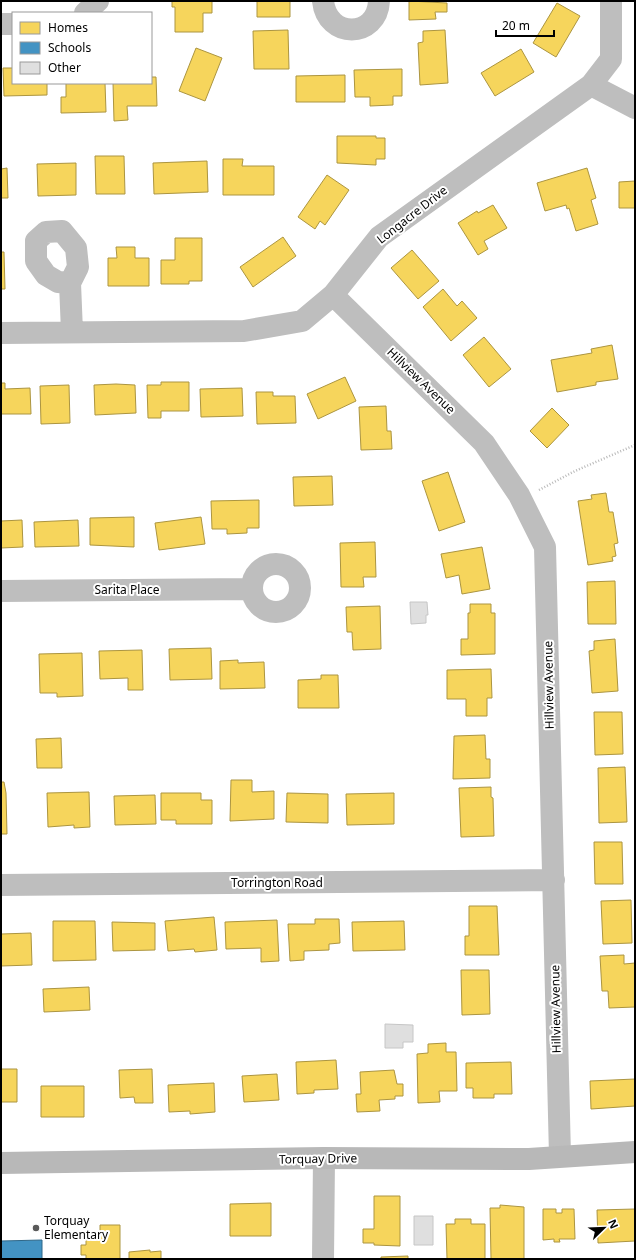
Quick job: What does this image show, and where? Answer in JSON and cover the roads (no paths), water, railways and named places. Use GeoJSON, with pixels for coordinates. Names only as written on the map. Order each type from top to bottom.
{"type":"FeatureCollection","features":[{"type":"Feature","properties":{"kind":"street"},"geometry":{"type":"LineString","coordinates":[[86,12],[98,1]]}},
{"type":"Feature","properties":{"kind":"street"},"geometry":{"type":"LineString","coordinates":[[323,1],[326,14],[335,25],[344,29],[353,30],[369,23],[375,16],[379,1]]}},
{"type":"Feature","properties":{"kind":"street","name":"Longacre Drive"},"geometry":{"type":"LineString","coordinates":[[1,333],[244,331],[302,321],[333,295],[379,237],[515,138],[591,86],[611,59],[611,1]]}},
{"type":"Feature","properties":{"kind":"street"},"geometry":{"type":"LineString","coordinates":[[1,24],[12,24]]}},
{"type":"Feature","properties":{"kind":"street"},"geometry":{"type":"LineString","coordinates":[[591,86],[635,108]]}},
{"type":"Feature","properties":{"kind":"street"},"geometry":{"type":"LineString","coordinates":[[70,283],[72,332]]}},
{"type":"Feature","properties":{"kind":"street","name":"Hillview Avenue"},"geometry":{"type":"LineString","coordinates":[[333,295],[484,443],[521,499],[545,547],[560,1156]]}},
{"type":"Feature","properties":{"kind":"street","name":"Sarita Place"},"geometry":{"type":"LineString","coordinates":[[1,591],[252,589]]}},
{"type":"Feature","properties":{"kind":"street","name":"Torrington Road"},"geometry":{"type":"LineString","coordinates":[[1,885],[554,880]]}},
{"type":"Feature","properties":{"kind":"street","name":"Torquay Drive"},"geometry":{"type":"LineString","coordinates":[[1,1163],[324,1158],[529,1159],[635,1152]]}},
{"type":"Feature","properties":{"kind":"street"},"geometry":{"type":"LineString","coordinates":[[323,1259],[324,1158]]}},
{"type":"Feature","properties":{"kind":"place","name":"Torquay Elementary"},"geometry":{"type":"Point","coordinates":[36,1228]}}]}
